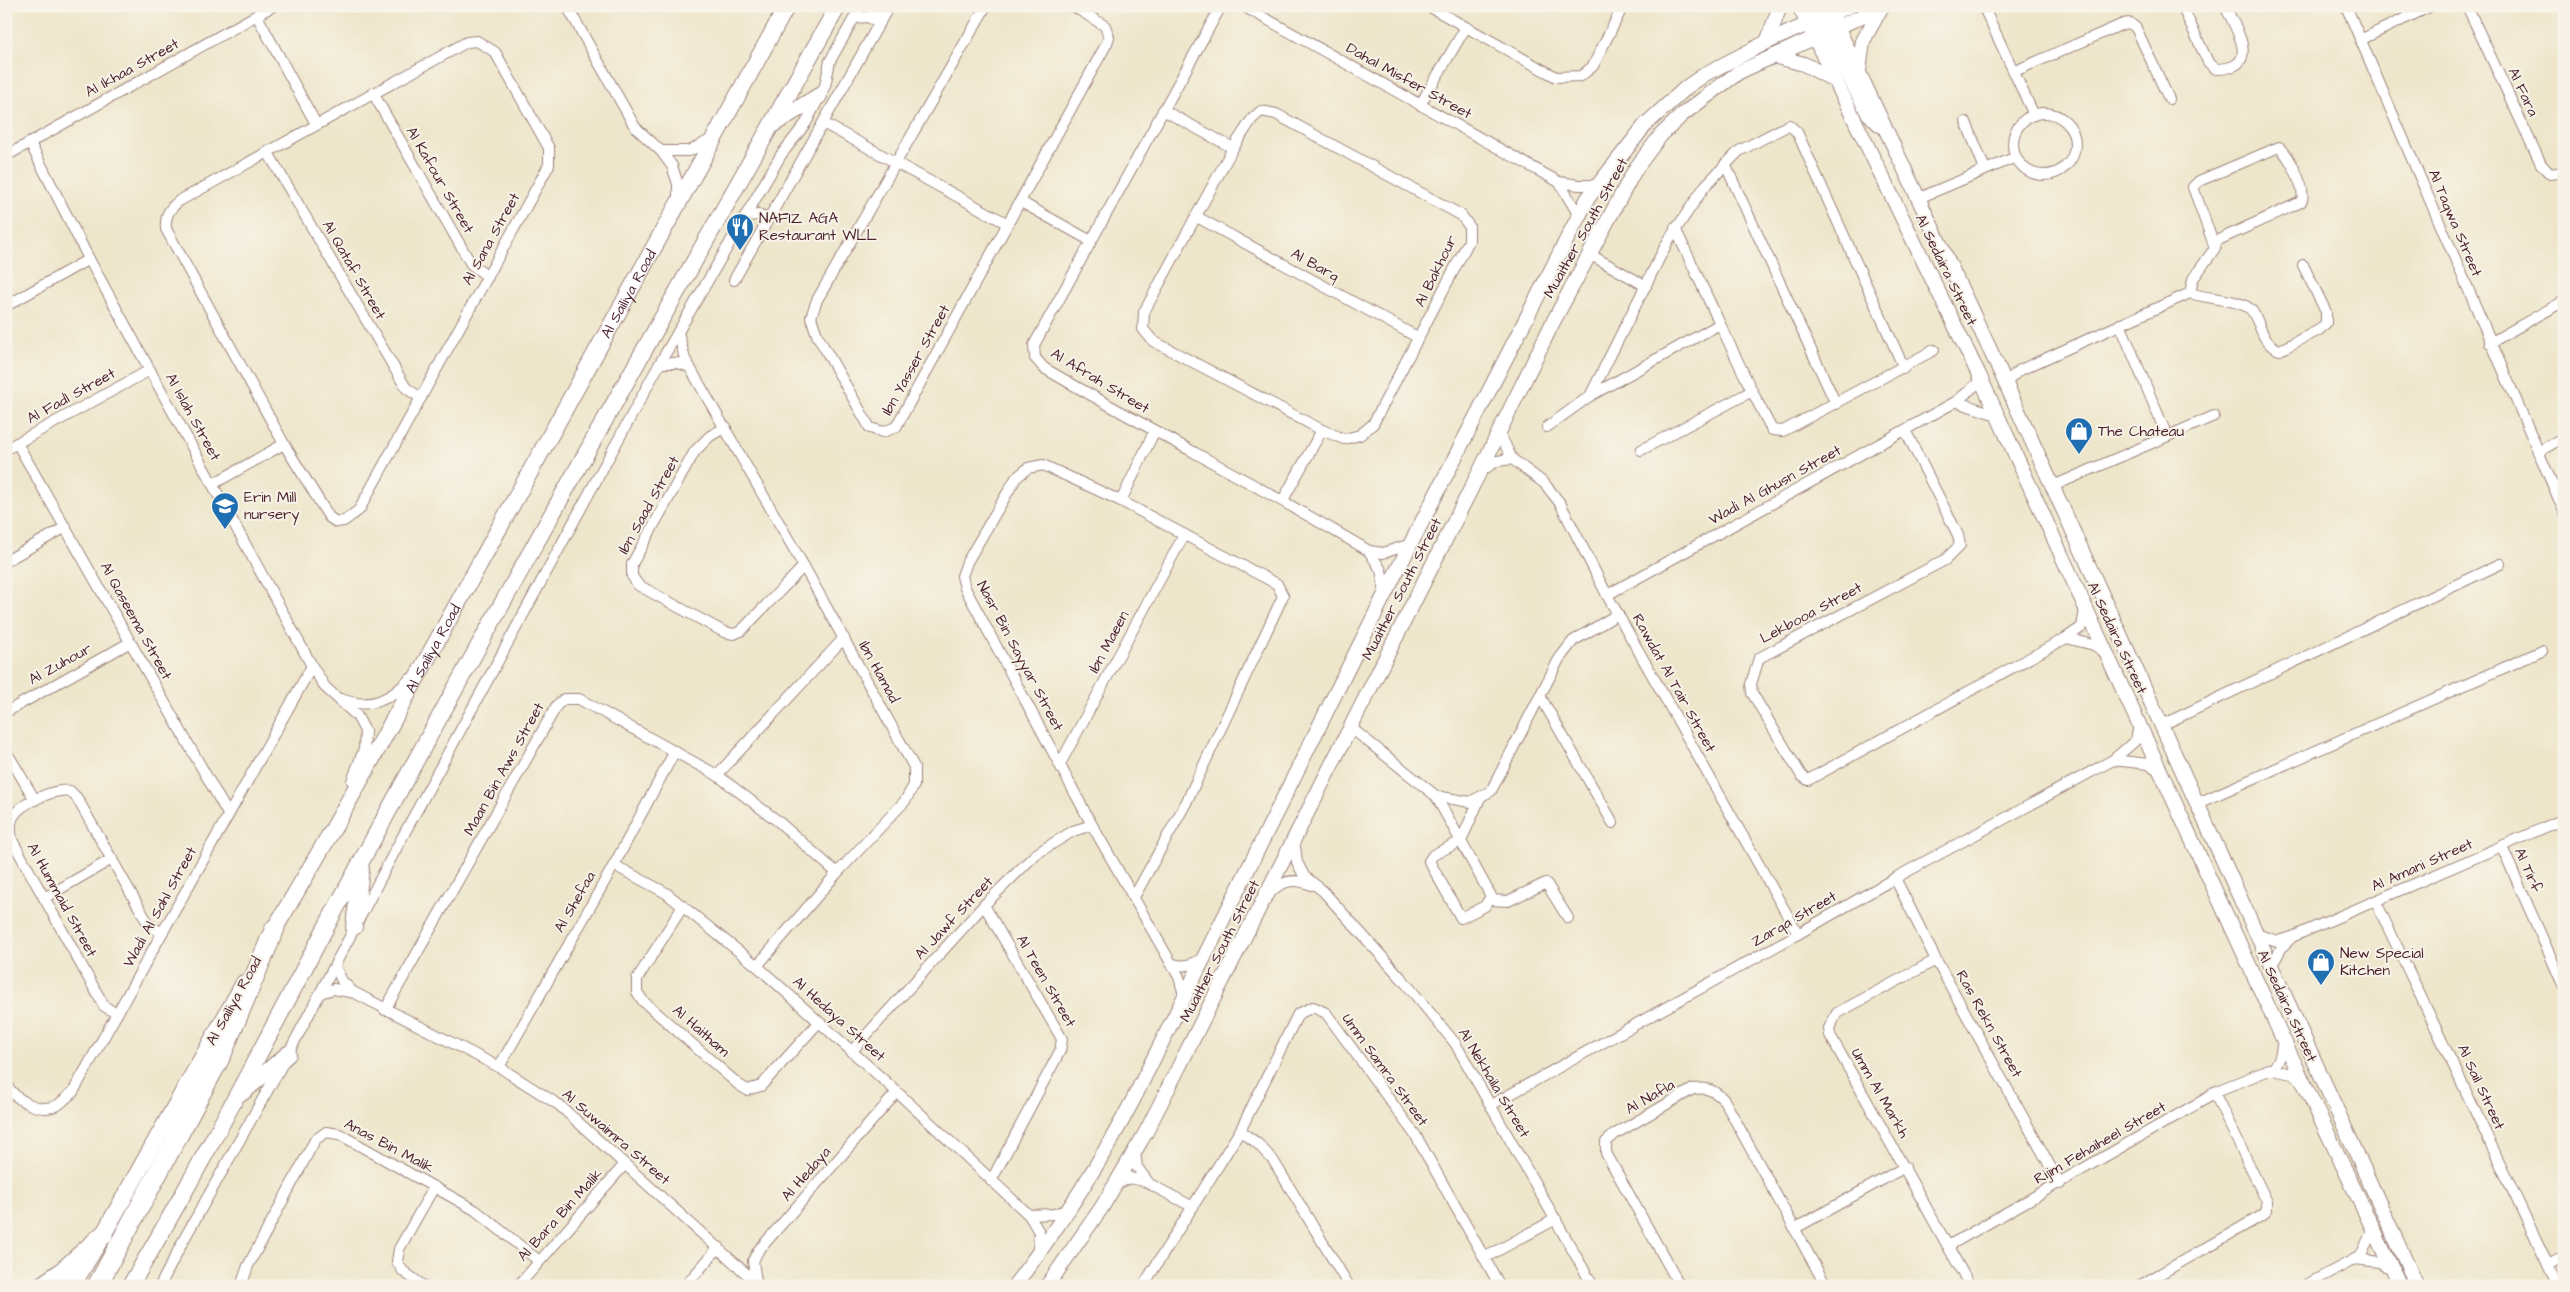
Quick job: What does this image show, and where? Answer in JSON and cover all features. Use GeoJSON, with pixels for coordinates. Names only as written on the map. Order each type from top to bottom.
{"type":"FeatureCollection","features":[{"type":"Feature","properties":{"kind":"highway"},"geometry":{"type":"LineString","coordinates":[[97,1286],[221,1056],[275,928]]}},
{"type":"Feature","properties":{"kind":"highway"},"geometry":{"type":"LineString","coordinates":[[42,1286],[54,1278],[103,1235]]}},
{"type":"Feature","properties":{"kind":"main road","name":"Al Sailiya Road"},"geometry":{"type":"LineString","coordinates":[[72,1286],[103,1235],[275,928],[336,824],[787,6]]}},
{"type":"Feature","properties":{"kind":"main road"},"geometry":{"type":"LineString","coordinates":[[1767,42],[1780,6]]}},
{"type":"Feature","properties":{"kind":"main road","name":"Al Sedaira Street"},"geometry":{"type":"LineString","coordinates":[[1799,6],[1807,25],[1826,33],[1859,72],[2003,377],[2417,1286]]}},
{"type":"Feature","properties":{"kind":"main road","name":"Al Sedaira Street"},"geometry":{"type":"LineString","coordinates":[[1814,6],[1826,13],[1826,33],[1834,80],[1979,375],[2283,1039],[2400,1286]]}},
{"type":"Feature","properties":{"kind":"main road","name":"Muaither South Street"},"geometry":{"type":"LineString","coordinates":[[1014,1286],[1069,1209],[1110,1144],[1385,594],[1578,214],[1598,185],[1646,124],[1676,95],[1706,73],[1767,42],[1807,25],[1826,13],[1850,6]]}},
{"type":"Feature","properties":{"kind":"main road"},"geometry":{"type":"LineString","coordinates":[[1859,72],[1864,40],[1883,7]]}},
{"type":"Feature","properties":{"kind":"main road","name":"Muaither South Street"},"geometry":{"type":"LineString","coordinates":[[1047,1286],[1093,1221],[1135,1152],[1589,254],[1636,168],[1661,135],[1706,94],[1739,72],[1883,7]]}},
{"type":"Feature","properties":{"kind":"main road"},"geometry":{"type":"LineString","coordinates":[[130,1286],[176,1209],[362,859],[665,312],[773,124],[834,11]]}},
{"type":"Feature","properties":{"kind":"main road"},"geometry":{"type":"LineString","coordinates":[[1826,33],[1868,113],[1886,130]]}},
{"type":"Feature","properties":{"kind":"main road"},"geometry":{"type":"LineString","coordinates":[[1773,56],[1804,64],[1834,80]]}},
{"type":"Feature","properties":{"kind":"main road"},"geometry":{"type":"LineString","coordinates":[[773,124],[819,96]]}},
{"type":"Feature","properties":{"kind":"main road"},"geometry":{"type":"LineString","coordinates":[[354,927],[362,859]]}},
{"type":"Feature","properties":{"kind":"main road"},"geometry":{"type":"LineString","coordinates":[[236,1098],[288,1054]]}},
{"type":"Feature","properties":{"kind":"street","name":"Al Ikhaa Street"},"geometry":{"type":"LineString","coordinates":[[6,156],[273,6]]}},
{"type":"Feature","properties":{"kind":"street"},"geometry":{"type":"LineString","coordinates":[[568,6],[635,127],[661,151],[675,175],[678,202]]}},
{"type":"Feature","properties":{"kind":"street"},"geometry":{"type":"LineString","coordinates":[[160,1286],[182,1241],[288,1054],[354,927],[660,363],[780,155],[802,129],[826,82],[830,61],[861,6]]}},
{"type":"Feature","properties":{"kind":"street"},"geometry":{"type":"LineString","coordinates":[[868,6],[881,21]]}},
{"type":"Feature","properties":{"kind":"street"},"geometry":{"type":"LineString","coordinates":[[734,280],[889,6]]}},
{"type":"Feature","properties":{"kind":"street","name":"Ibn Yasser Street"},"geometry":{"type":"LineString","coordinates":[[986,6],[897,164],[817,300],[811,317],[817,335],[870,428],[883,432],[896,427],[1021,202],[1109,37],[1105,26],[1072,6]]}},
{"type":"Feature","properties":{"kind":"street","name":"Al Afrah Street"},"geometry":{"type":"LineString","coordinates":[[1221,6],[1034,345],[1035,358],[1044,368],[1154,432],[1283,500],[1369,551],[1381,570],[1385,594]]}},
{"type":"Feature","properties":{"kind":"street","name":"Dahal Misfer Street"},"geometry":{"type":"LineString","coordinates":[[1244,6],[1559,182],[1598,185]]}},
{"type":"Feature","properties":{"kind":"street"},"geometry":{"type":"LineString","coordinates":[[1428,6],[1556,76],[1581,76],[1592,66],[1623,6]]}},
{"type":"Feature","properties":{"kind":"street"},"geometry":{"type":"LineString","coordinates":[[1984,6],[2016,72],[2034,115]]}},
{"type":"Feature","properties":{"kind":"street"},"geometry":{"type":"LineString","coordinates":[[2182,6],[2208,62],[2216,69],[2227,69],[2234,66],[2243,56],[2244,47],[2225,6]]}},
{"type":"Feature","properties":{"kind":"street","name":"Al Taqwa Street"},"geometry":{"type":"LineString","coordinates":[[2346,6],[2564,511]]}},
{"type":"Feature","properties":{"kind":"street"},"geometry":{"type":"LineString","coordinates":[[2360,40],[2431,6]]}},
{"type":"Feature","properties":{"kind":"street","name":"Al Fara"},"geometry":{"type":"LineString","coordinates":[[2467,6],[2541,164],[2550,174],[2564,172]]}},
{"type":"Feature","properties":{"kind":"street"},"geometry":{"type":"LineString","coordinates":[[257,16],[316,124]]}},
{"type":"Feature","properties":{"kind":"street"},"geometry":{"type":"LineString","coordinates":[[855,18],[868,16],[881,21]]}},
{"type":"Feature","properties":{"kind":"street"},"geometry":{"type":"LineString","coordinates":[[2016,72],[2122,24],[2130,23],[2136,28],[2169,99]]}},
{"type":"Feature","properties":{"kind":"street"},"geometry":{"type":"LineString","coordinates":[[1420,105],[1466,27]]}},
{"type":"Feature","properties":{"kind":"street","name":"Al Sana Street"},"geometry":{"type":"LineString","coordinates":[[477,41],[495,52],[549,148],[551,157],[549,165],[359,510],[344,521],[336,522],[328,517],[284,444],[166,229],[165,220],[170,209],[180,201],[373,93],[466,42],[477,41]]}},
{"type":"Feature","properties":{"kind":"street","name":"Al Kafour Street"},"geometry":{"type":"LineString","coordinates":[[373,93],[471,264],[488,277]]}},
{"type":"Feature","properties":{"kind":"street"},"geometry":{"type":"LineString","coordinates":[[1163,110],[1233,148]]}},
{"type":"Feature","properties":{"kind":"street","name":"Al Bakhour"},"geometry":{"type":"LineString","coordinates":[[1261,111],[1276,114],[1460,215],[1469,226],[1469,241],[1373,424],[1360,435],[1344,438],[1322,430],[1153,341],[1143,329],[1144,312],[1197,217],[1233,148],[1252,119],[1261,111]]}},
{"type":"Feature","properties":{"kind":"street"},"geometry":{"type":"LineString","coordinates":[[2051,114],[2066,122],[2074,137],[2073,154],[2064,168],[2054,173],[2043,175],[2027,170],[2016,157],[2013,146],[2017,130],[2024,121],[2034,115],[2051,114]]}},
{"type":"Feature","properties":{"kind":"street"},"geometry":{"type":"LineString","coordinates":[[1966,122],[1985,169]]}},
{"type":"Feature","properties":{"kind":"street"},"geometry":{"type":"LineString","coordinates":[[823,123],[1008,224]]}},
{"type":"Feature","properties":{"kind":"street"},"geometry":{"type":"LineString","coordinates":[[1590,396],[1676,228],[1705,186],[1739,151],[1784,126],[1794,127],[1904,368]]}},
{"type":"Feature","properties":{"kind":"street"},"geometry":{"type":"LineString","coordinates":[[661,151],[688,151],[713,139]]}},
{"type":"Feature","properties":{"kind":"street","name":"Al Islah Street"},"geometry":{"type":"LineString","coordinates":[[30,143],[89,259],[312,666],[325,687],[358,716],[365,731],[364,749],[336,824]]}},
{"type":"Feature","properties":{"kind":"street"},"geometry":{"type":"LineString","coordinates":[[2190,293],[2193,279],[2214,252],[2214,242],[2194,195],[2193,188],[2195,184],[2278,147],[2285,154],[2303,188],[2301,202],[2214,242]]}},
{"type":"Feature","properties":{"kind":"street","name":"Al Qataf Street"},"geometry":{"type":"LineString","coordinates":[[267,151],[406,388],[421,398]]}},
{"type":"Feature","properties":{"kind":"street"},"geometry":{"type":"LineString","coordinates":[[1919,198],[2016,157]]}},
{"type":"Feature","properties":{"kind":"street"},"geometry":{"type":"LineString","coordinates":[[1725,164],[1836,404]]}},
{"type":"Feature","properties":{"kind":"street"},"geometry":{"type":"LineString","coordinates":[[1559,182],[1578,214]]}},
{"type":"Feature","properties":{"kind":"street"},"geometry":{"type":"LineString","coordinates":[[755,198],[769,217]]}},
{"type":"Feature","properties":{"kind":"street"},"geometry":{"type":"LineString","coordinates":[[1021,202],[1091,241]]}},
{"type":"Feature","properties":{"kind":"street"},"geometry":{"type":"LineString","coordinates":[[745,216],[759,215],[769,217]]}},
{"type":"Feature","properties":{"kind":"street","name":"Al Barq"},"geometry":{"type":"LineString","coordinates":[[1197,217],[1419,338]]}},
{"type":"Feature","properties":{"kind":"street"},"geometry":{"type":"LineString","coordinates":[[1676,228],[1772,430],[1777,432],[1836,404],[1934,350]]}},
{"type":"Feature","properties":{"kind":"street"},"geometry":{"type":"LineString","coordinates":[[1589,254],[1646,286]]}},
{"type":"Feature","properties":{"kind":"street"},"geometry":{"type":"LineString","coordinates":[[6,306],[89,259]]}},
{"type":"Feature","properties":{"kind":"street"},"geometry":{"type":"LineString","coordinates":[[2003,377],[2190,293],[2216,300],[2242,303],[2252,310],[2269,345],[2280,350],[2319,330],[2326,322],[2326,312],[2303,264]]}},
{"type":"Feature","properties":{"kind":"street"},"geometry":{"type":"LineString","coordinates":[[2490,343],[2564,301]]}},
{"type":"Feature","properties":{"kind":"street"},"geometry":{"type":"LineString","coordinates":[[1547,427],[1590,396],[1720,324]]}},
{"type":"Feature","properties":{"kind":"street"},"geometry":{"type":"LineString","coordinates":[[2120,324],[2167,436]]}},
{"type":"Feature","properties":{"kind":"street","name":"Ibn Hamad"},"geometry":{"type":"LineString","coordinates":[[678,332],[682,350],[690,367],[804,566],[914,767],[914,785],[905,801],[837,873],[757,966]]}},
{"type":"Feature","properties":{"kind":"street"},"geometry":{"type":"LineString","coordinates":[[660,363],[678,363],[690,367]]}},
{"type":"Feature","properties":{"kind":"street","name":"Al Fadl Street"},"geometry":{"type":"LineString","coordinates":[[6,449],[150,370]]}},
{"type":"Feature","properties":{"kind":"street","name":"Wadi Al Ghusn Street"},"geometry":{"type":"LineString","coordinates":[[1607,595],[1957,401],[1978,383],[1979,375]]}},
{"type":"Feature","properties":{"kind":"street"},"geometry":{"type":"LineString","coordinates":[[1641,450],[1752,391]]}},
{"type":"Feature","properties":{"kind":"street"},"geometry":{"type":"LineString","coordinates":[[1957,401],[1970,408],[1984,410],[1997,416]]}},
{"type":"Feature","properties":{"kind":"street"},"geometry":{"type":"LineString","coordinates":[[2053,486],[2214,416]]}},
{"type":"Feature","properties":{"kind":"street","name":"Ibn Saad Street"},"geometry":{"type":"LineString","coordinates":[[726,427],[710,436],[696,451],[632,564],[632,576],[638,585],[724,632],[734,634],[741,631],[804,566]]}},
{"type":"Feature","properties":{"kind":"street"},"geometry":{"type":"LineString","coordinates":[[1283,500],[1322,430]]}},
{"type":"Feature","properties":{"kind":"street","name":"Lekbooa Street"},"geometry":{"type":"LineString","coordinates":[[1905,430],[1958,535],[1960,545],[1945,560],[1759,658],[1751,684],[1752,693],[1795,769],[1808,780],[2066,638],[2082,628],[2085,607]]}},
{"type":"Feature","properties":{"kind":"street"},"geometry":{"type":"LineString","coordinates":[[1121,501],[1154,432]]}},
{"type":"Feature","properties":{"kind":"street","name":"Rawdat Al Tair Street"},"geometry":{"type":"LineString","coordinates":[[1499,432],[1512,459],[1552,491],[1607,595],[1798,934]]}},
{"type":"Feature","properties":{"kind":"street"},"geometry":{"type":"LineString","coordinates":[[2538,452],[2564,437]]}},
{"type":"Feature","properties":{"kind":"street","name":"Al Qaseema Street"},"geometry":{"type":"LineString","coordinates":[[17,443],[66,527],[129,643],[228,814]]}},
{"type":"Feature","properties":{"kind":"street"},"geometry":{"type":"LineString","coordinates":[[213,484],[284,444]]}},
{"type":"Feature","properties":{"kind":"street"},"geometry":{"type":"LineString","coordinates":[[1479,473],[1497,461],[1512,459]]}},
{"type":"Feature","properties":{"kind":"street","name":"Nasr Bin Sayyar Street"},"geometry":{"type":"LineString","coordinates":[[1134,897],[1186,803],[1283,596],[1277,584],[1121,501],[1043,465],[1028,468],[1016,478],[967,562],[962,576],[966,588],[1092,825],[1171,962],[1181,981],[1184,995]]}},
{"type":"Feature","properties":{"kind":"street"},"geometry":{"type":"LineString","coordinates":[[6,561],[66,527]]}},
{"type":"Feature","properties":{"kind":"street","name":"Ibn Maeen"},"geometry":{"type":"LineString","coordinates":[[1060,764],[1184,535]]}},
{"type":"Feature","properties":{"kind":"street"},"geometry":{"type":"LineString","coordinates":[[1369,551],[1383,553],[1411,544]]}},
{"type":"Feature","properties":{"kind":"street"},"geometry":{"type":"LineString","coordinates":[[2162,725],[2500,564]]}},
{"type":"Feature","properties":{"kind":"street"},"geometry":{"type":"LineString","coordinates":[[1436,796],[1470,802],[1491,791],[1559,659],[1572,642],[1618,614]]}},
{"type":"Feature","properties":{"kind":"street"},"geometry":{"type":"LineString","coordinates":[[717,775],[844,638]]}},
{"type":"Feature","properties":{"kind":"street"},"geometry":{"type":"LineString","coordinates":[[2066,638],[2094,645],[2107,654]]}},
{"type":"Feature","properties":{"kind":"street","name":"Al Zuhour"},"geometry":{"type":"LineString","coordinates":[[6,712],[129,643]]}},
{"type":"Feature","properties":{"kind":"street"},"geometry":{"type":"LineString","coordinates":[[2198,804],[2542,651]]}},
{"type":"Feature","properties":{"kind":"street","name":"Wadi Al Sahl Street"},"geometry":{"type":"LineString","coordinates":[[6,1084],[24,1103],[42,1108],[56,1105],[73,1092],[312,666]]}},
{"type":"Feature","properties":{"kind":"street"},"geometry":{"type":"LineString","coordinates":[[340,699],[365,704],[387,699],[424,666]]}},
{"type":"Feature","properties":{"kind":"street"},"geometry":{"type":"LineString","coordinates":[[1540,696],[1613,823]]}},
{"type":"Feature","properties":{"kind":"street","name":"Maan Bin Aws Street"},"geometry":{"type":"LineString","coordinates":[[385,1010],[557,705],[564,699],[579,699],[717,775],[779,822],[837,873]]}},
{"type":"Feature","properties":{"kind":"street","name":"Zarqa Street"},"geometry":{"type":"LineString","coordinates":[[1491,1104],[1798,934],[1895,878],[2113,760],[2136,740],[2139,724]]}},
{"type":"Feature","properties":{"kind":"street"},"geometry":{"type":"LineString","coordinates":[[1350,727],[1436,796],[1461,841],[1491,896],[1485,906],[1460,918],[1428,861],[1433,855],[1461,841],[1480,798]]}},
{"type":"Feature","properties":{"kind":"street"},"geometry":{"type":"LineString","coordinates":[[6,751],[35,800]]}},
{"type":"Feature","properties":{"kind":"street","name":"Al Shefaa"},"geometry":{"type":"LineString","coordinates":[[499,1066],[614,865],[675,751]]}},
{"type":"Feature","properties":{"kind":"street"},"geometry":{"type":"LineString","coordinates":[[2113,760],[2148,764],[2162,772]]}},
{"type":"Feature","properties":{"kind":"street","name":"Al Hummaid Street"},"geometry":{"type":"LineString","coordinates":[[117,1014],[104,1006],[12,840],[13,816],[35,800],[55,791],[70,791],[77,798],[149,925],[162,933]]}},
{"type":"Feature","properties":{"kind":"street","name":"Al Amani Street"},"geometry":{"type":"LineString","coordinates":[[2257,934],[2278,941],[2292,937],[2564,819]]}},
{"type":"Feature","properties":{"kind":"street","name":"Al Jawf Street"},"geometry":{"type":"LineString","coordinates":[[852,1051],[984,905],[1036,854],[1073,831],[1092,825]]}},
{"type":"Feature","properties":{"kind":"street","name":"Al Nekhaila Street"},"geometry":{"type":"LineString","coordinates":[[1294,840],[1300,869],[1304,876],[1323,891],[1403,980],[1455,1043],[1593,1286]]}},
{"type":"Feature","properties":{"kind":"street","name":"Al Tirf"},"geometry":{"type":"LineString","coordinates":[[2502,847],[2564,987]]}},
{"type":"Feature","properties":{"kind":"street"},"geometry":{"type":"LineString","coordinates":[[44,898],[112,859]]}},
{"type":"Feature","properties":{"kind":"street","name":"Al Hedaya Street"},"geometry":{"type":"LineString","coordinates":[[614,865],[644,880],[683,906],[757,966],[897,1092],[1029,1215],[1038,1232],[1038,1253]]}},
{"type":"Feature","properties":{"kind":"street","name":"Ras Rekn Street"},"geometry":{"type":"LineString","coordinates":[[1895,878],[1936,960],[2060,1184]]}},
{"type":"Feature","properties":{"kind":"street","name":"Al Nekhaila Street"},"geometry":{"type":"LineString","coordinates":[[1264,900],[1278,884],[1293,880],[1323,891]]}},
{"type":"Feature","properties":{"kind":"street"},"geometry":{"type":"LineString","coordinates":[[1490,900],[1508,901],[1546,883],[1568,918]]}},
{"type":"Feature","properties":{"kind":"street","name":"Al Sail Street"},"geometry":{"type":"LineString","coordinates":[[2376,902],[2558,1286]]}},
{"type":"Feature","properties":{"kind":"street","name":"Al Teen Street"},"geometry":{"type":"LineString","coordinates":[[984,905],[1062,1039],[1060,1051],[992,1181]]}},
{"type":"Feature","properties":{"kind":"street","name":"Al Haitham"},"geometry":{"type":"LineString","coordinates":[[683,906],[637,979],[637,992],[643,1002],[739,1085],[747,1090],[761,1086],[819,1022]]}},
{"type":"Feature","properties":{"kind":"street","name":"Al Amani Street"},"geometry":{"type":"LineString","coordinates":[[2272,965],[2282,947],[2292,937]]}},
{"type":"Feature","properties":{"kind":"street"},"geometry":{"type":"LineString","coordinates":[[1171,962],[1184,966],[1194,964],[1203,958]]}},
{"type":"Feature","properties":{"kind":"street","name":"Umm Al Markh"},"geometry":{"type":"LineString","coordinates":[[1936,960],[1844,1009],[1831,1020],[1829,1028],[1830,1036],[1970,1286]]}},
{"type":"Feature","properties":{"kind":"street","name":"Al Suwaimra Street"},"geometry":{"type":"LineString","coordinates":[[335,966],[342,981],[354,993],[499,1066],[559,1105],[758,1284]]}},
{"type":"Feature","properties":{"kind":"street","name":"Al Suwaimra Street"},"geometry":{"type":"LineString","coordinates":[[320,993],[334,989],[354,993]]}},
{"type":"Feature","properties":{"kind":"street","name":"Umm Samra Street"},"geometry":{"type":"LineString","coordinates":[[1143,1286],[1240,1131],[1298,1014],[1313,1007],[1326,1013],[1416,1136],[1500,1286]]}},
{"type":"Feature","properties":{"kind":"street","name":"Rijim Fehaiheel Street"},"geometry":{"type":"LineString","coordinates":[[1948,1246],[2060,1184],[2209,1097],[2214,1092],[2274,1068],[2282,1051],[2283,1039]]}},
{"type":"Feature","properties":{"kind":"street"},"geometry":{"type":"LineString","coordinates":[[2268,1069],[2292,1074],[2304,1080]]}},
{"type":"Feature","properties":{"kind":"street","name":"Al Nafla"},"geometry":{"type":"LineString","coordinates":[[1680,1286],[1606,1154],[1606,1142],[1615,1134],[1693,1089],[1710,1088],[1724,1100],[1826,1286]]}},
{"type":"Feature","properties":{"kind":"street","name":"Al Hedaya"},"geometry":{"type":"LineString","coordinates":[[758,1284],[753,1261],[758,1251],[897,1092]]}},
{"type":"Feature","properties":{"kind":"street"},"geometry":{"type":"LineString","coordinates":[[2139,1286],[2263,1215],[2267,1210],[2267,1202],[2214,1092]]}},
{"type":"Feature","properties":{"kind":"street"},"geometry":{"type":"LineString","coordinates":[[1240,1131],[1273,1160],[1349,1286]]}},
{"type":"Feature","properties":{"kind":"street","name":"Anas Bin Malik"},"geometry":{"type":"LineString","coordinates":[[241,1286],[248,1266],[315,1140],[326,1132],[339,1134],[475,1210],[540,1261]]}},
{"type":"Feature","properties":{"kind":"street"},"geometry":{"type":"LineString","coordinates":[[1135,1152],[1137,1167],[1150,1184]]}},
{"type":"Feature","properties":{"kind":"street","name":"Al Bara Bin Malik"},"geometry":{"type":"LineString","coordinates":[[518,1286],[625,1164]]}},
{"type":"Feature","properties":{"kind":"street"},"geometry":{"type":"LineString","coordinates":[[1794,1228],[1905,1167]]}},
{"type":"Feature","properties":{"kind":"street"},"geometry":{"type":"LineString","coordinates":[[1114,1186],[1130,1178],[1150,1184],[1192,1207]]}},
{"type":"Feature","properties":{"kind":"street"},"geometry":{"type":"LineString","coordinates":[[422,1286],[403,1270],[397,1262],[399,1249],[434,1187]]}},
{"type":"Feature","properties":{"kind":"street"},"geometry":{"type":"LineString","coordinates":[[1029,1215],[1054,1214],[1069,1209]]}},
{"type":"Feature","properties":{"kind":"street"},"geometry":{"type":"LineString","coordinates":[[1484,1258],[1556,1218]]}},
{"type":"Feature","properties":{"kind":"street"},"geometry":{"type":"LineString","coordinates":[[2304,1286],[2361,1256],[2373,1228]]}},
{"type":"Feature","properties":{"kind":"street"},"geometry":{"type":"LineString","coordinates":[[685,1286],[719,1247]]}},
{"type":"Feature","properties":{"kind":"street"},"geometry":{"type":"LineString","coordinates":[[2548,1265],[2564,1257]]}},
{"type":"Feature","properties":{"kind":"street"},"geometry":{"type":"LineString","coordinates":[[2354,1259],[2380,1262],[2393,1271]]}},
{"type":"Feature","properties":{"kind":"place","name":"NAFIZ AGA Restaurant WLL"},"geometry":{"type":"Point","coordinates":[740,251]}},
{"type":"Feature","properties":{"kind":"place","name":"The Chateau"},"geometry":{"type":"Point","coordinates":[2079,455]}},
{"type":"Feature","properties":{"kind":"place","name":"Erin Mill nursery"},"geometry":{"type":"Point","coordinates":[225,530]}},
{"type":"Feature","properties":{"kind":"place","name":"New Special Kitchen"},"geometry":{"type":"Point","coordinates":[2321,986]}}]}
